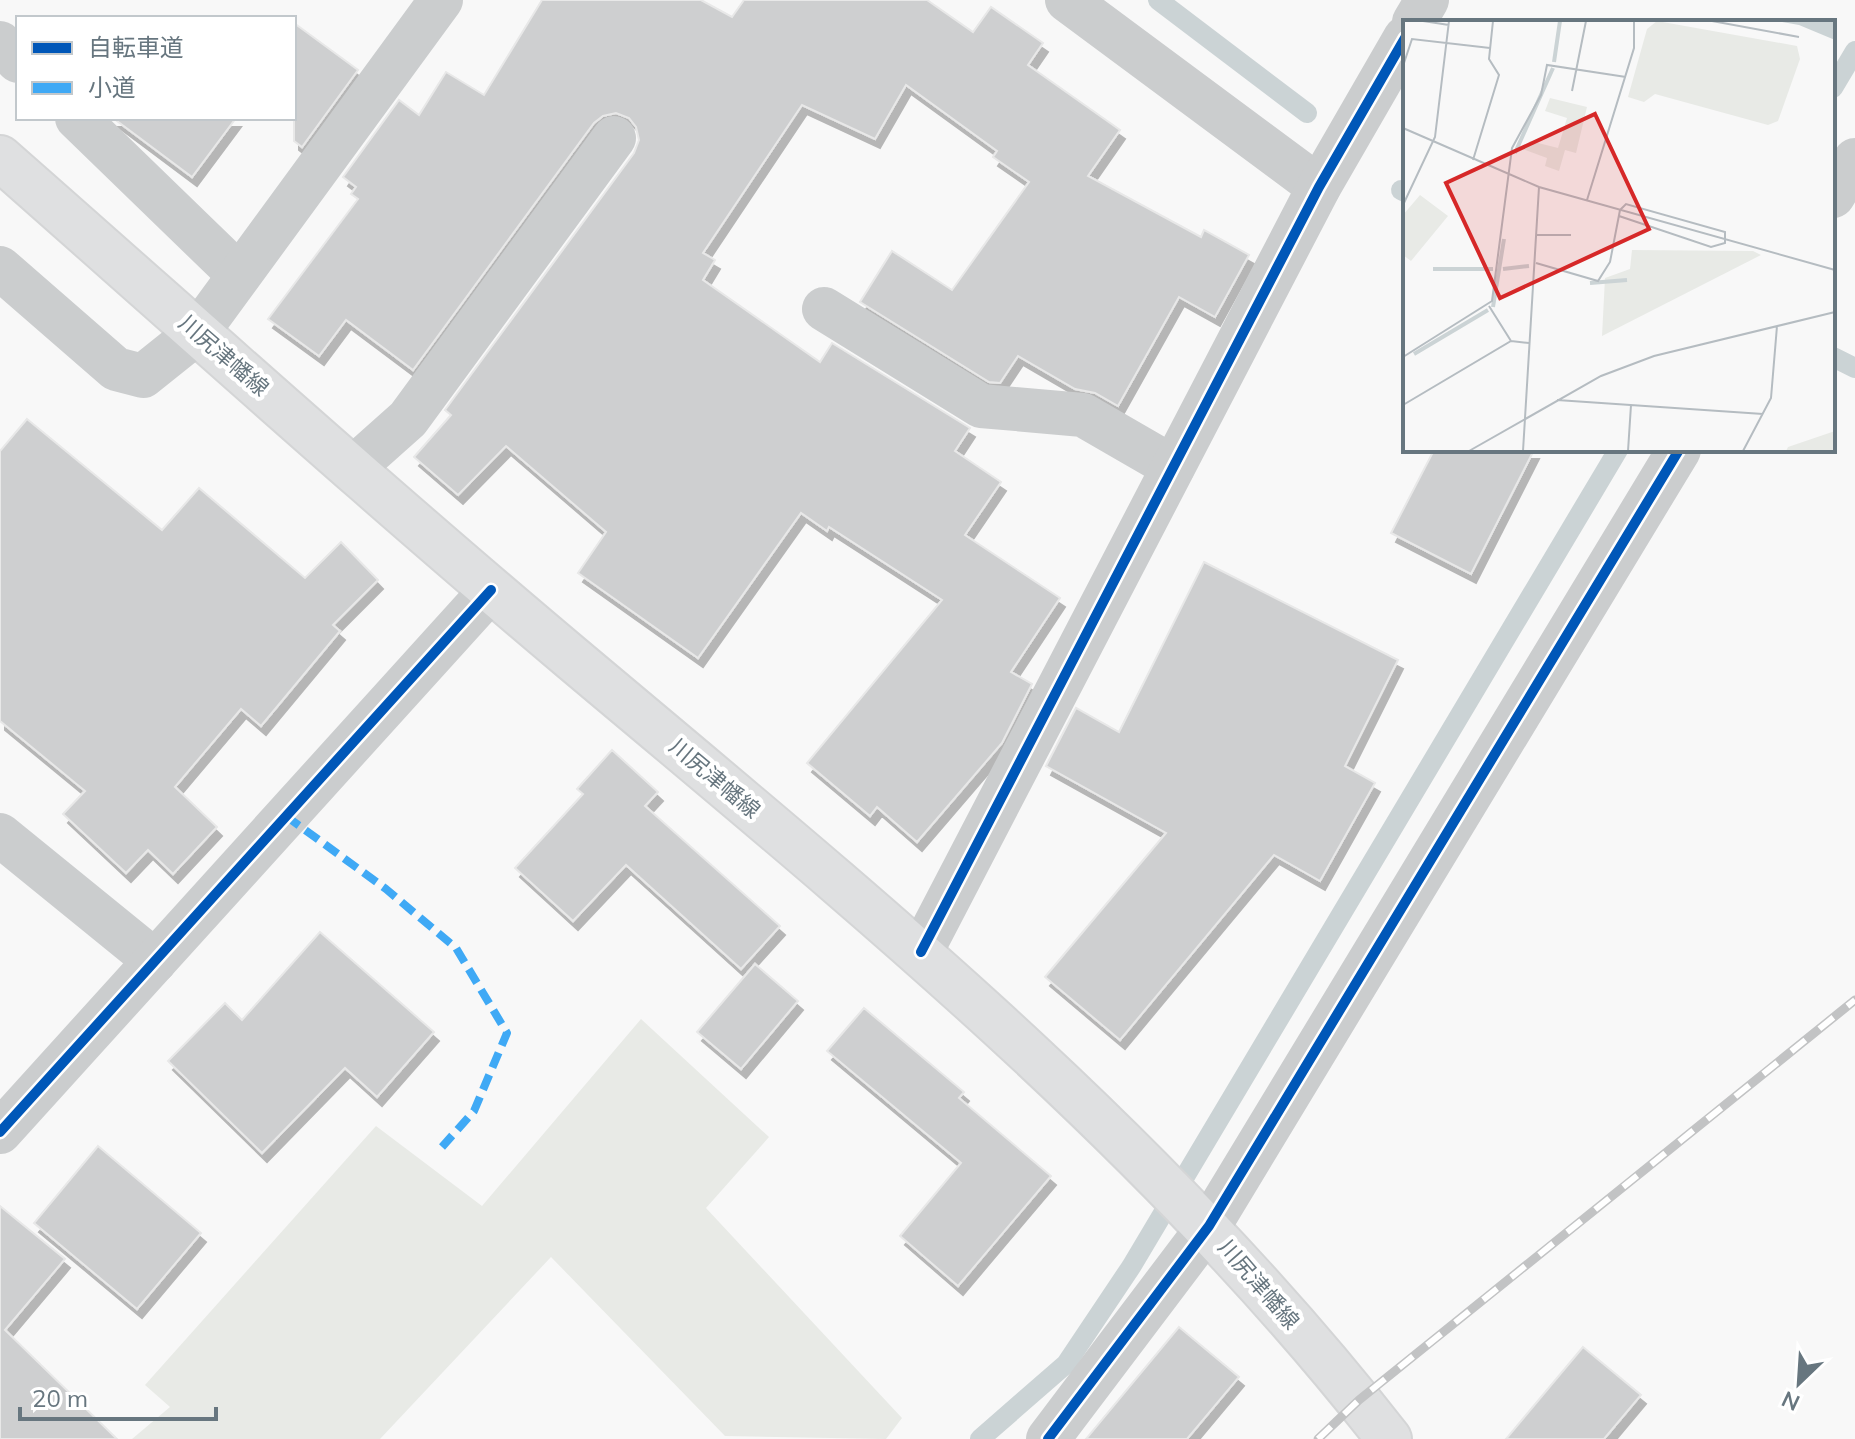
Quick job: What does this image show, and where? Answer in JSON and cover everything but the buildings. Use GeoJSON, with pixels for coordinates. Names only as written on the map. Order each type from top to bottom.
{"type":"FeatureCollection","features":[{"type":"Feature","properties":{"kind":"main road","name":"川尻津幡線"},"geometry":{"type":"LineString","coordinates":[[0,158],[491,590],[921,952],[1201,1219],[1389,1439]]}},
{"type":"Feature","properties":{"kind":"street"},"geometry":{"type":"LineString","coordinates":[[0,268],[116,369],[143,376],[198,332],[441,0]]}},
{"type":"Feature","properties":{"kind":"street"},"geometry":{"type":"LineString","coordinates":[[1067,0],[1319,187]]}},
{"type":"Feature","properties":{"kind":"street"},"geometry":{"type":"LineString","coordinates":[[1415,20],[1427,0]]}},
{"type":"Feature","properties":{"kind":"street"},"geometry":{"type":"LineString","coordinates":[[921,952],[1319,187],[1403,41]]}},
{"type":"Feature","properties":{"kind":"street"},"geometry":{"type":"LineString","coordinates":[[0,43],[16,59]]}},
{"type":"Feature","properties":{"kind":"street"},"geometry":{"type":"LineString","coordinates":[[79,120],[239,275]]}},
{"type":"Feature","properties":{"kind":"street"},"geometry":{"type":"LineString","coordinates":[[353,468],[408,419],[614,138]]}},
{"type":"Feature","properties":{"kind":"street"},"geometry":{"type":"LineString","coordinates":[[1835,193],[1855,160]]}},
{"type":"Feature","properties":{"kind":"street"},"geometry":{"type":"LineString","coordinates":[[824,309],[981,406],[1083,415],[1173,467]]}},
{"type":"Feature","properties":{"kind":"street"},"geometry":{"type":"LineString","coordinates":[[1048,1439],[1201,1219],[1678,452]]}},
{"type":"Feature","properties":{"kind":"street"},"geometry":{"type":"LineString","coordinates":[[0,1132],[491,590]]}},
{"type":"Feature","properties":{"kind":"street"},"geometry":{"type":"LineString","coordinates":[[0,835],[155,961]]}},
{"type":"Feature","properties":{"kind":"shaded area"},"geometry":{"type":"Polygon","coordinates":[[[641,1019],[769,1137],[706,1208],[902,1418],[886,1439],[725,1436],[551,1257],[380,1439],[132,1439],[170,1407],[145,1385],[376,1126],[482,1206],[641,1019]]]}},
{"type":"Feature","properties":{"kind":"waterway"},"geometry":{"type":"LineString","coordinates":[[1158,0],[1307,113]]}},
{"type":"Feature","properties":{"kind":"waterway"},"geometry":{"type":"LineString","coordinates":[[1835,85],[1855,51]]}},
{"type":"Feature","properties":{"kind":"waterway"},"geometry":{"type":"LineString","coordinates":[[1835,358],[1855,368]]}},
{"type":"Feature","properties":{"kind":"waterway"},"geometry":{"type":"LineString","coordinates":[[980,1439],[1066,1364],[1131,1267],[1617,452]]}},
{"type":"Feature","properties":{"kind":"railway"},"geometry":{"type":"LineString","coordinates":[[1318,1439],[1359,1400],[1855,1000]]}},
{"type":"Feature","properties":{"kind":"marked path"},"geometry":{"type":"LineString","coordinates":[[286,816],[386,889],[456,948],[507,1033],[474,1111],[442,1147]]}},
{"type":"Feature","properties":{"kind":"cycle path"},"geometry":{"type":"LineString","coordinates":[[921,952],[1319,187],[1403,41]]}},
{"type":"Feature","properties":{"kind":"cycle path"},"geometry":{"type":"LineString","coordinates":[[1048,1439],[1209,1226],[1678,452]]}},
{"type":"Feature","properties":{"kind":"cycle path"},"geometry":{"type":"LineString","coordinates":[[0,1132],[491,590]]}}]}
